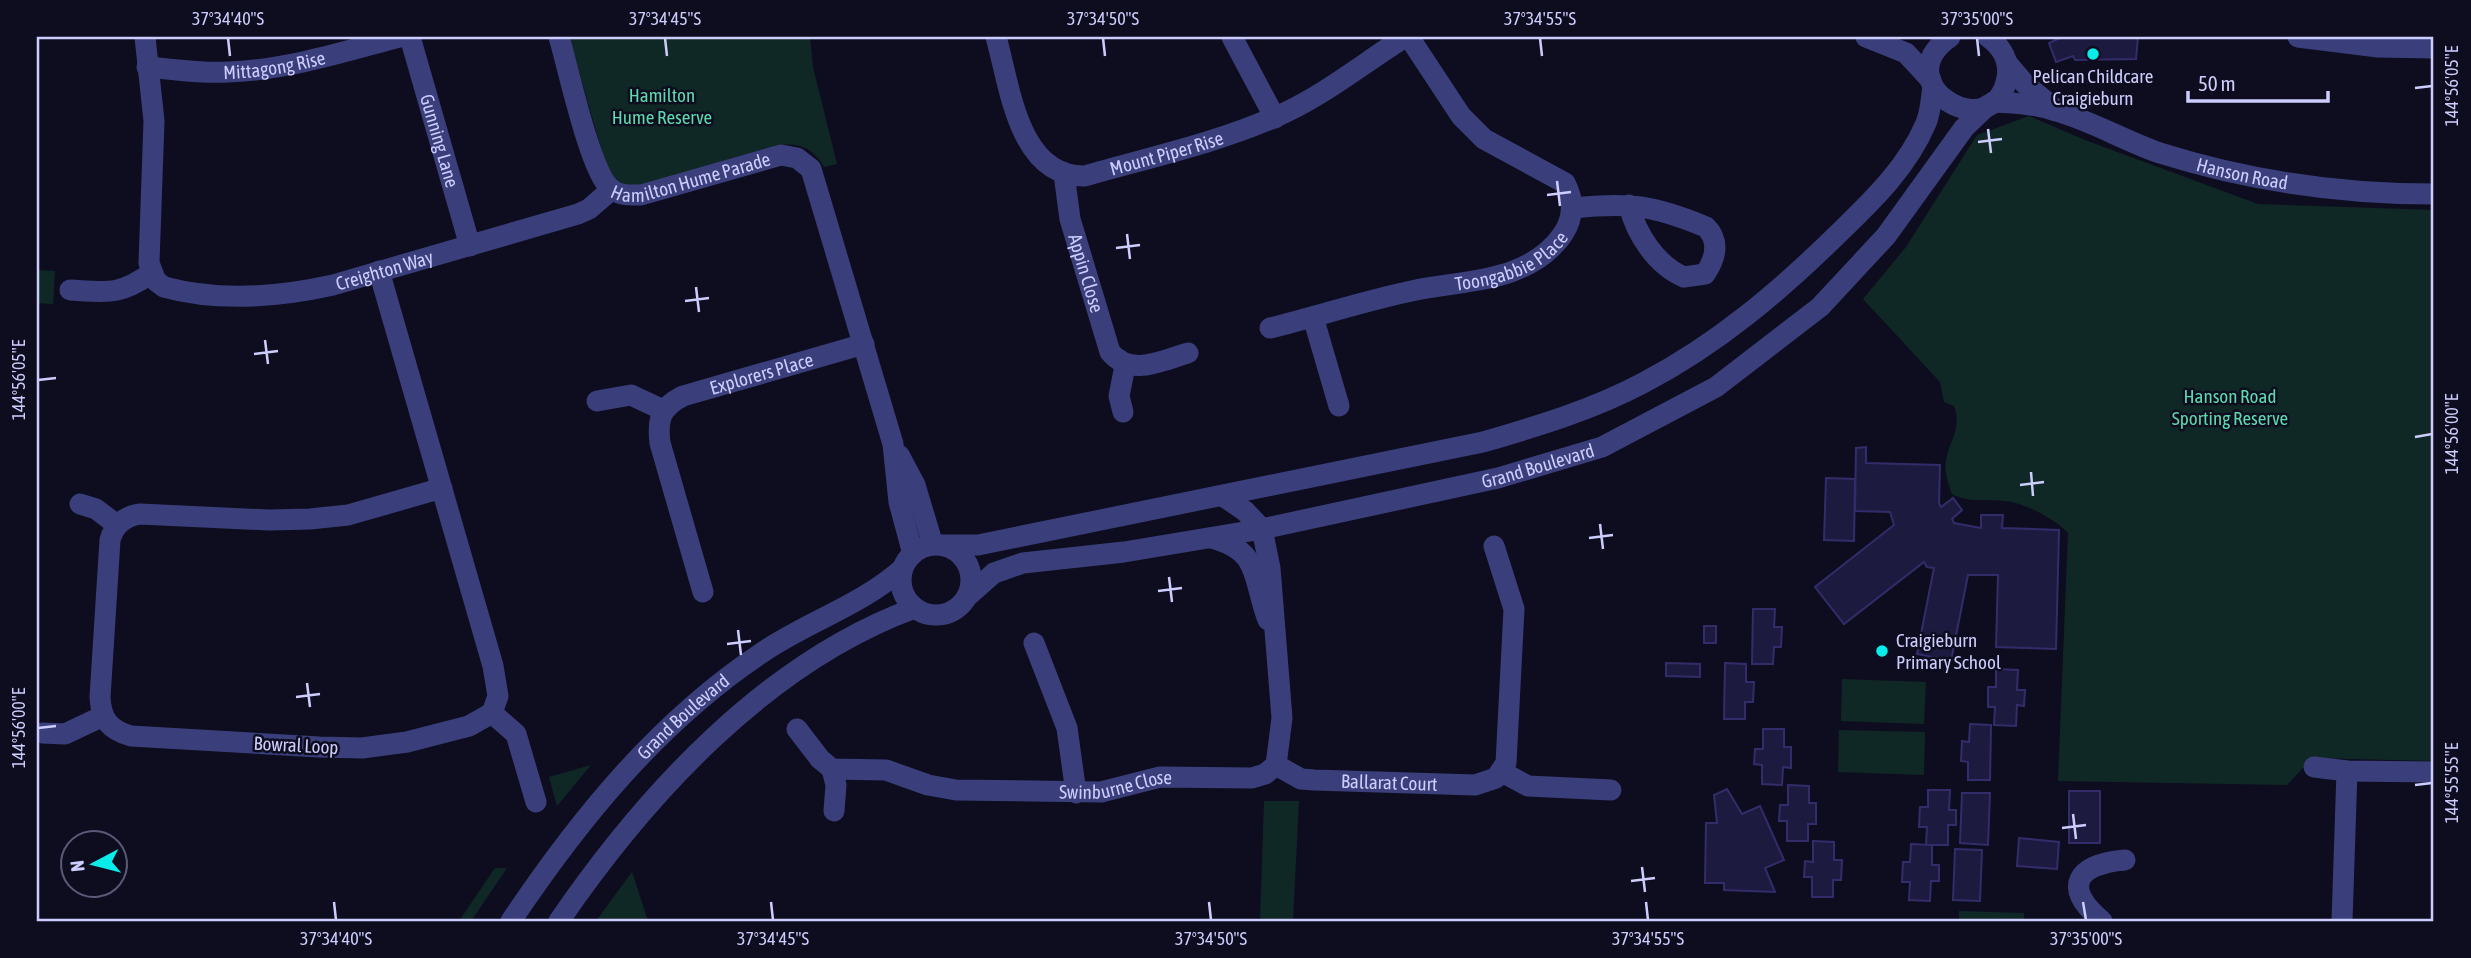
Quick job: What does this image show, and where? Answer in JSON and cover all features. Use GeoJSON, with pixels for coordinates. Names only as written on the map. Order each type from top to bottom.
{"type":"FeatureCollection","features":[{"type":"Feature","properties":{"kind":"street"},"geometry":{"type":"LineString","coordinates":[[70,290],[115,293],[133,287],[151,273],[148,251],[154,121],[145,37]]}},
{"type":"Feature","properties":{"kind":"street","name":"Mittagong Rise"},"geometry":{"type":"LineString","coordinates":[[147,67],[226,73],[261,70],[303,63],[399,37]]}},
{"type":"Feature","properties":{"kind":"street","name":"Gunning Lane"},"geometry":{"type":"LineString","coordinates":[[410,37],[470,246]]}},
{"type":"Feature","properties":{"kind":"street","name":"Hamilton Hume Parade"},"geometry":{"type":"LineString","coordinates":[[559,37],[596,166],[611,190],[620,194],[641,195],[771,157],[797,158],[815,177],[893,444],[908,561]]}},
{"type":"Feature","properties":{"kind":"street"},"geometry":{"type":"LineString","coordinates":[[996,37],[1029,143],[1042,162],[1064,174]]}},
{"type":"Feature","properties":{"kind":"street"},"geometry":{"type":"LineString","coordinates":[[1231,37],[1275,118]]}},
{"type":"Feature","properties":{"kind":"street","name":"Mount Piper Rise"},"geometry":{"type":"LineString","coordinates":[[1064,174],[1085,176],[1243,130],[1275,118],[1312,99],[1407,37]]}},
{"type":"Feature","properties":{"kind":"street","name":"Toongabbie Place"},"geometry":{"type":"LineString","coordinates":[[1270,328],[1417,290],[1492,278],[1520,268],[1558,241],[1567,228],[1572,208],[1569,190],[1559,177],[1492,146],[1461,116],[1407,37]]}},
{"type":"Feature","properties":{"kind":"street"},"geometry":{"type":"LineString","coordinates":[[1866,37],[1906,53],[1932,83]]}},
{"type":"Feature","properties":{"kind":"street","name":"Grand Boulevard"},"geometry":{"type":"LineString","coordinates":[[937,545],[978,545],[1483,442],[1549,423],[1642,384],[1685,360],[1773,295],[1877,194],[1915,145],[1930,113],[1933,54],[1950,37]]}},
{"type":"Feature","properties":{"kind":"street","name":"Hanson Road"},"geometry":{"type":"LineString","coordinates":[[1988,37],[2005,51],[2025,84],[2058,111]]}},
{"type":"Feature","properties":{"kind":"street"},"geometry":{"type":"LineString","coordinates":[[2298,37],[2378,47],[2434,48]]}},
{"type":"Feature","properties":{"kind":"street"},"geometry":{"type":"LineString","coordinates":[[1990,104],[2006,85],[2005,51]]}},
{"type":"Feature","properties":{"kind":"street","name":"Hanson Road"},"geometry":{"type":"LineString","coordinates":[[1932,83],[1940,97],[1962,110],[1990,104],[2028,104],[2058,111],[2160,152],[2255,177],[2330,189],[2434,194]]}},
{"type":"Feature","properties":{"kind":"street","name":"Grand Boulevard"},"geometry":{"type":"LineString","coordinates":[[968,596],[995,573],[1023,563],[1124,552],[1262,529],[1498,478],[1602,447],[1716,387],[1790,332],[1849,279],[1886,236],[1964,128],[1990,104]]}},
{"type":"Feature","properties":{"kind":"street","name":"Appin Close"},"geometry":{"type":"LineString","coordinates":[[1064,174],[1070,219],[1110,352],[1125,366]]}},
{"type":"Feature","properties":{"kind":"street","name":"Creighton Way"},"geometry":{"type":"LineString","coordinates":[[151,273],[164,288],[178,291],[245,296],[304,292],[578,214],[595,205],[611,190]]}},
{"type":"Feature","properties":{"kind":"street"},"geometry":{"type":"LineString","coordinates":[[1572,208],[1629,205]]}},
{"type":"Feature","properties":{"kind":"street"},"geometry":{"type":"LineString","coordinates":[[380,271],[498,683],[497,706],[492,713],[516,734],[536,802]]}},
{"type":"Feature","properties":{"kind":"street"},"geometry":{"type":"LineString","coordinates":[[1313,317],[1339,406]]}},
{"type":"Feature","properties":{"kind":"street","name":"Explorers Place"},"geometry":{"type":"LineString","coordinates":[[663,411],[683,396],[864,344]]}},
{"type":"Feature","properties":{"kind":"street"},"geometry":{"type":"LineString","coordinates":[[1123,412],[1119,396],[1125,366],[1140,366],[1188,353]]}},
{"type":"Feature","properties":{"kind":"street"},"geometry":{"type":"LineString","coordinates":[[597,401],[631,395],[663,411],[659,419],[660,443],[703,592]]}},
{"type":"Feature","properties":{"kind":"street","name":"Hamilton Hume Parade"},"geometry":{"type":"LineString","coordinates":[[893,444],[915,485],[937,545]]}},
{"type":"Feature","properties":{"kind":"street"},"geometry":{"type":"LineString","coordinates":[[41,733],[65,734],[103,716],[100,697],[110,540],[117,525],[128,517],[140,514],[269,520],[330,517],[442,488]]}},
{"type":"Feature","properties":{"kind":"street"},"geometry":{"type":"LineString","coordinates":[[1223,496],[1245,511],[1262,529],[1273,586],[1282,718],[1276,765]]}},
{"type":"Feature","properties":{"kind":"street"},"geometry":{"type":"LineString","coordinates":[[80,504],[96,509],[117,525]]}},
{"type":"Feature","properties":{"kind":"street"},"geometry":{"type":"LineString","coordinates":[[1209,537],[1240,548],[1248,558],[1276,642]]}},
{"type":"Feature","properties":{"kind":"street"},"geometry":{"type":"LineString","coordinates":[[937,545],[961,555],[971,574],[968,596],[954,611],[944,614],[934,615],[915,608],[903,590],[908,561],[937,545]]}},
{"type":"Feature","properties":{"kind":"street"},"geometry":{"type":"LineString","coordinates":[[1494,547],[1514,609],[1506,763],[1502,772],[1528,786],[1611,790]]}},
{"type":"Feature","properties":{"kind":"street","name":"Grand Boulevard"},"geometry":{"type":"LineString","coordinates":[[511,921],[593,808],[684,713],[765,651],[860,601],[908,561]]}},
{"type":"Feature","properties":{"kind":"street","name":"Grand Boulevard"},"geometry":{"type":"LineString","coordinates":[[559,921],[632,823],[716,736],[764,696],[855,635],[915,608]]}},
{"type":"Feature","properties":{"kind":"street"},"geometry":{"type":"LineString","coordinates":[[1034,643],[1067,728],[1076,793]]}},
{"type":"Feature","properties":{"kind":"street","name":"Bowral Loop"},"geometry":{"type":"LineString","coordinates":[[103,716],[114,731],[131,736],[362,748],[407,742],[451,731],[492,713]]}},
{"type":"Feature","properties":{"kind":"street"},"geometry":{"type":"LineString","coordinates":[[797,729],[820,759],[832,769],[836,785],[834,811]]}},
{"type":"Feature","properties":{"kind":"street","name":"Ballarat Court"},"geometry":{"type":"LineString","coordinates":[[1276,765],[1301,779],[1327,781],[1475,785],[1487,783],[1502,772]]}},
{"type":"Feature","properties":{"kind":"street","name":"Swinburne Close"},"geometry":{"type":"LineString","coordinates":[[832,769],[886,769],[928,785],[956,790],[1076,793],[1101,792],[1160,776],[1252,778],[1265,774],[1276,765]]}},
{"type":"Feature","properties":{"kind":"street"},"geometry":{"type":"LineString","coordinates":[[2314,767],[2347,771],[2434,772]]}},
{"type":"Feature","properties":{"kind":"street"},"geometry":{"type":"LineString","coordinates":[[2343,921],[2347,771]]}},
{"type":"Feature","properties":{"kind":"street"},"geometry":{"type":"LineString","coordinates":[[2102,921],[2082,903],[2079,886],[2090,866],[2100,862],[2125,860]]}},
{"type":"Feature","properties":{"kind":"green space","name":"Hamilton Hume Reserve"},"geometry":{"type":"Polygon","coordinates":[[[569,37],[810,37],[813,67],[837,164],[824,167],[815,155],[805,148],[779,145],[636,186],[624,184],[613,176],[605,162],[569,37]]]}},
{"type":"Feature","properties":{"kind":"green space","name":"Hanson Road Sporting Reserve"},"geometry":{"type":"Polygon","coordinates":[[[2029,116],[2085,140],[2258,204],[2434,210],[2434,761],[2312,758],[2287,785],[2058,781],[2068,533],[2048,517],[2030,508],[2005,501],[1971,500],[1952,494],[1946,464],[1957,420],[1954,406],[1944,402],[1940,382],[1863,299],[1906,247],[1977,135],[2029,116]]]}},
{"type":"Feature","properties":{"kind":"green space"},"geometry":{"type":"Polygon","coordinates":[[[37,270],[55,271],[53,304],[37,303],[37,270]]]}},
{"type":"Feature","properties":{"kind":"green space"},"geometry":{"type":"Polygon","coordinates":[[[1842,679],[1926,682],[1924,724],[1841,721],[1842,679]]]}},
{"type":"Feature","properties":{"kind":"green space"},"geometry":{"type":"Polygon","coordinates":[[[1839,730],[1925,732],[1924,775],[1838,772],[1839,730]]]}},
{"type":"Feature","properties":{"kind":"green space"},"geometry":{"type":"Polygon","coordinates":[[[591,765],[557,806],[549,777],[591,765]]]}},
{"type":"Feature","properties":{"kind":"green space"},"geometry":{"type":"Polygon","coordinates":[[[1264,801],[1299,801],[1293,921],[1260,921],[1264,801]]]}},
{"type":"Feature","properties":{"kind":"green space"},"geometry":{"type":"Polygon","coordinates":[[[495,868],[507,868],[471,921],[459,921],[495,868]]]}},
{"type":"Feature","properties":{"kind":"green space"},"geometry":{"type":"Polygon","coordinates":[[[632,872],[648,921],[596,921],[632,872]]]}},
{"type":"Feature","properties":{"kind":"green space"},"geometry":{"type":"Polygon","coordinates":[[[1959,911],[2024,913],[2024,921],[1959,921],[1959,911]]]}},
{"type":"Feature","properties":{"kind":"building"},"geometry":{"type":"Polygon","coordinates":[[[2062,37],[2138,37],[2136,59],[2075,60],[2073,56],[2056,62],[2049,43],[2062,37]]]}},
{"type":"Feature","properties":{"kind":"building"},"geometry":{"type":"Polygon","coordinates":[[[1866,447],[1866,463],[1940,465],[1939,503],[1941,507],[1953,498],[1962,510],[1952,519],[1954,523],[1981,528],[1981,515],[2003,515],[2002,528],[2059,530],[2056,649],[1996,647],[1998,575],[1968,575],[1951,661],[1917,654],[1934,568],[1927,567],[1924,562],[1844,624],[1815,587],[1894,525],[1890,512],[1855,511],[1856,448],[1866,447]]]}},
{"type":"Feature","properties":{"kind":"building"},"geometry":{"type":"Polygon","coordinates":[[[1826,478],[1855,479],[1854,541],[1824,540],[1826,478]]]}},
{"type":"Feature","properties":{"kind":"building"},"geometry":{"type":"Polygon","coordinates":[[[1753,609],[1775,609],[1774,627],[1782,627],[1781,647],[1774,647],[1773,664],[1752,664],[1753,609]]]}},
{"type":"Feature","properties":{"kind":"building"},"geometry":{"type":"Polygon","coordinates":[[[1704,626],[1716,626],[1716,643],[1704,643],[1704,626]]]}},
{"type":"Feature","properties":{"kind":"building"},"geometry":{"type":"Polygon","coordinates":[[[1666,663],[1700,664],[1700,677],[1666,676],[1666,663]]]}},
{"type":"Feature","properties":{"kind":"building"},"geometry":{"type":"Polygon","coordinates":[[[1725,663],[1746,664],[1746,682],[1754,682],[1753,702],[1745,702],[1745,719],[1724,719],[1725,663]]]}},
{"type":"Feature","properties":{"kind":"building"},"geometry":{"type":"Polygon","coordinates":[[[1996,669],[2018,670],[2017,690],[2025,690],[2024,706],[2017,705],[2016,726],[1994,725],[1995,707],[1988,707],[1988,687],[1996,687],[1996,669]]]}},
{"type":"Feature","properties":{"kind":"building"},"geometry":{"type":"Polygon","coordinates":[[[1970,724],[1991,725],[1990,780],[1968,780],[1968,762],[1961,761],[1962,741],[1969,742],[1970,724]]]}},
{"type":"Feature","properties":{"kind":"building"},"geometry":{"type":"Polygon","coordinates":[[[1763,729],[1784,729],[1784,747],[1791,747],[1791,768],[1783,767],[1782,785],[1762,784],[1762,765],[1754,764],[1755,749],[1763,749],[1763,729]]]}},
{"type":"Feature","properties":{"kind":"building"},"geometry":{"type":"Polygon","coordinates":[[[1788,785],[1809,786],[1809,803],[1816,803],[1816,824],[1808,824],[1808,841],[1787,841],[1787,821],[1779,821],[1780,805],[1788,805],[1788,785]]]}},
{"type":"Feature","properties":{"kind":"building"},"geometry":{"type":"Polygon","coordinates":[[[1727,789],[1742,814],[1760,806],[1784,860],[1765,868],[1775,892],[1724,890],[1724,883],[1705,883],[1706,823],[1717,823],[1714,795],[1727,789]]]}},
{"type":"Feature","properties":{"kind":"building"},"geometry":{"type":"Polygon","coordinates":[[[1928,790],[1950,790],[1949,810],[1956,810],[1956,825],[1948,825],[1948,845],[1926,845],[1927,827],[1919,827],[1920,807],[1928,807],[1928,790]]]}},
{"type":"Feature","properties":{"kind":"building"},"geometry":{"type":"Polygon","coordinates":[[[2069,791],[2100,791],[2100,843],[2069,843],[2069,791]]]}},
{"type":"Feature","properties":{"kind":"building"},"geometry":{"type":"Polygon","coordinates":[[[1962,793],[1990,793],[1988,845],[1960,843],[1962,793]]]}},
{"type":"Feature","properties":{"kind":"building"},"geometry":{"type":"Polygon","coordinates":[[[2019,838],[2059,842],[2057,869],[2017,866],[2019,838]]]}},
{"type":"Feature","properties":{"kind":"building"},"geometry":{"type":"Polygon","coordinates":[[[1813,841],[1834,842],[1834,860],[1842,860],[1841,880],[1833,880],[1833,897],[1812,897],[1812,877],[1804,877],[1805,861],[1813,862],[1813,841]]]}},
{"type":"Feature","properties":{"kind":"building"},"geometry":{"type":"Polygon","coordinates":[[[1911,844],[1932,845],[1932,865],[1939,865],[1939,881],[1931,881],[1930,901],[1909,900],[1910,882],[1902,882],[1903,862],[1910,862],[1911,844]]]}},
{"type":"Feature","properties":{"kind":"building"},"geometry":{"type":"Polygon","coordinates":[[[1955,849],[1982,850],[1980,901],[1953,900],[1955,849]]]}},
{"type":"Feature","properties":{"kind":"place","name":"Pelican Childcare Craigieburn"},"geometry":{"type":"Point","coordinates":[2093,54]}},
{"type":"Feature","properties":{"kind":"place","name":"Craigieburn Primary School"},"geometry":{"type":"Point","coordinates":[1882,651]}}]}
